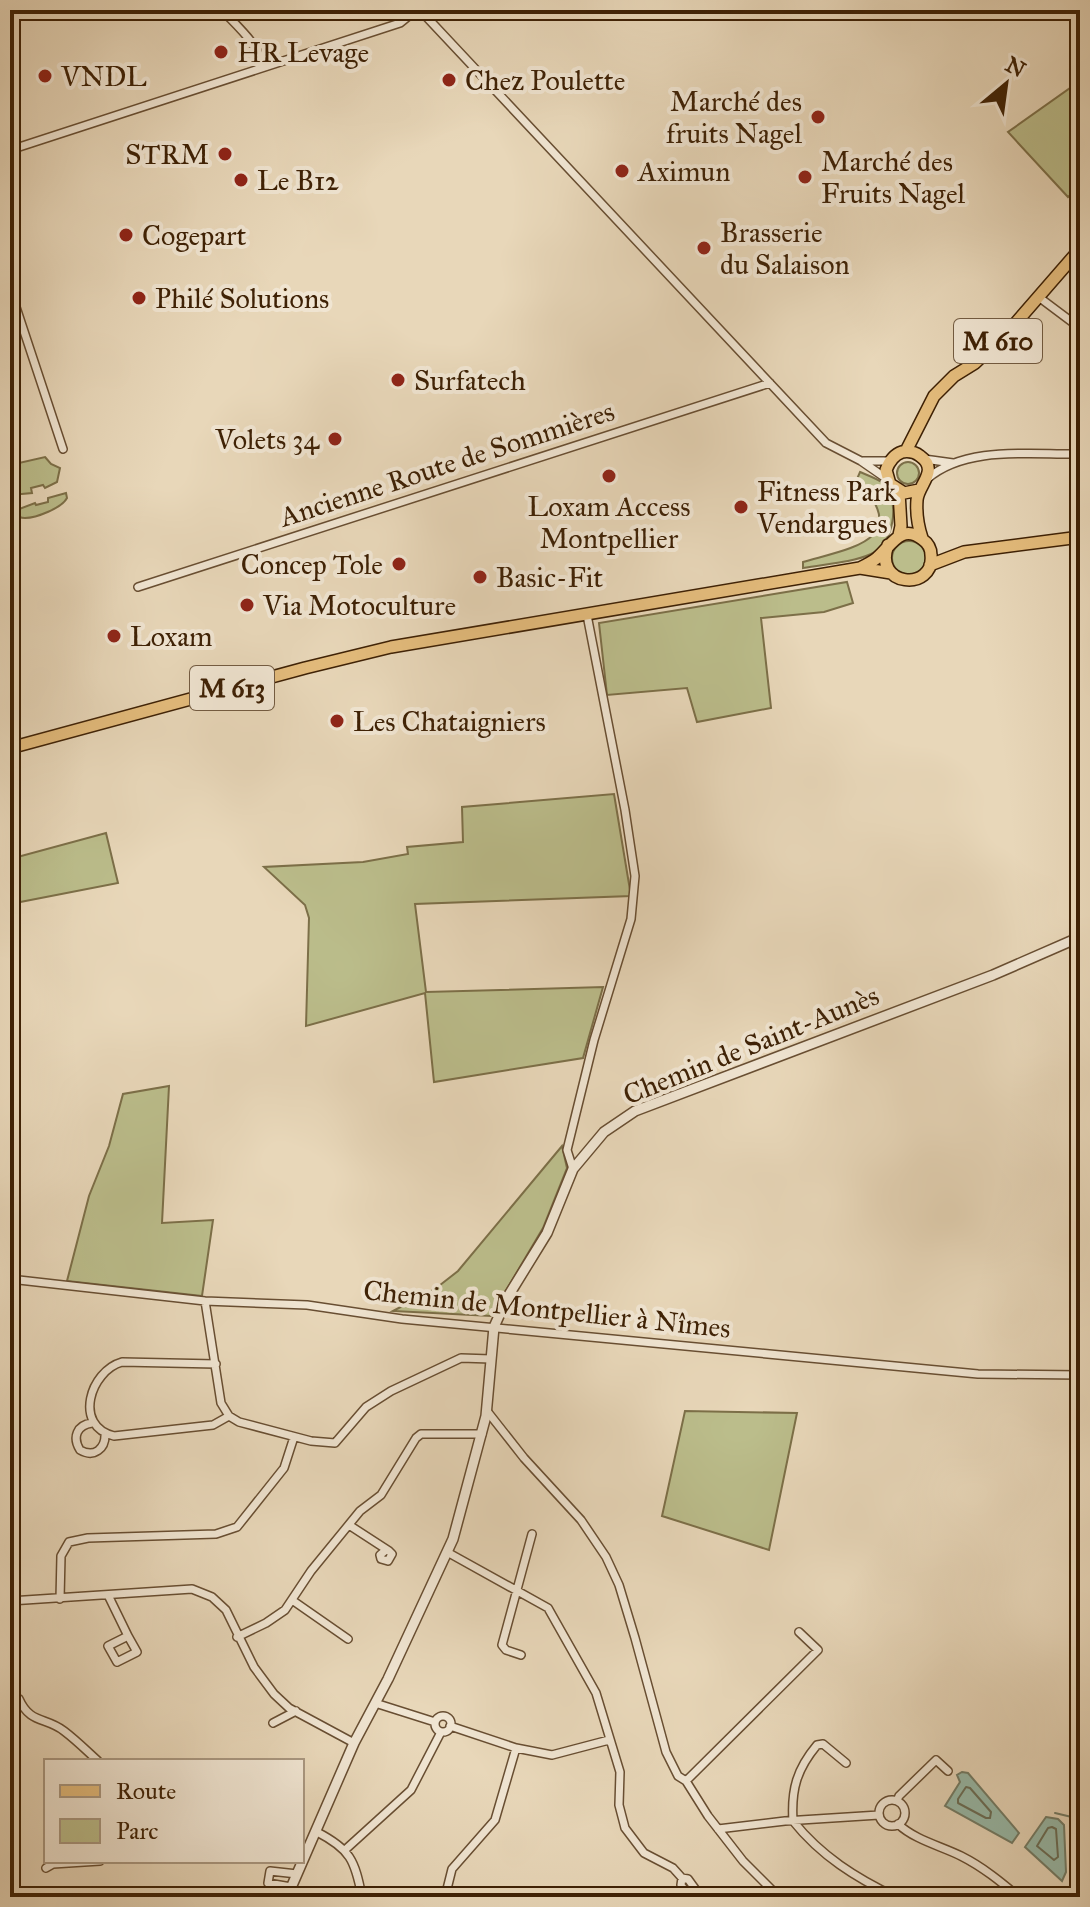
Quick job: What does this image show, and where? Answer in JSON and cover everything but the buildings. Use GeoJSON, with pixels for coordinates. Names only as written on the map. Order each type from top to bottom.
{"type":"FeatureCollection","features":[{"type":"Feature","properties":{"kind":"main road","name":"M 610"},"geometry":{"type":"LineString","coordinates":[[906,451],[934,396],[1007,333],[1080,249]]}},
{"type":"Feature","properties":{"kind":"main road"},"geometry":{"type":"LineString","coordinates":[[899,492],[901,526],[899,535],[888,545],[885,560],[891,573],[898,578],[913,580],[926,572],[932,558],[918,526],[917,499],[929,472],[916,430]]}},
{"type":"Feature","properties":{"kind":"main road"},"geometry":{"type":"LineString","coordinates":[[919,490],[909,494],[899,492],[887,479],[886,470],[893,456],[906,451],[922,457]]}},
{"type":"Feature","properties":{"kind":"main road"},"geometry":{"type":"LineString","coordinates":[[899,535],[914,534],[938,549],[964,552]]}},
{"type":"Feature","properties":{"kind":"main road"},"geometry":{"type":"LineString","coordinates":[[930,565],[964,552],[1080,537]]}},
{"type":"Feature","properties":{"kind":"main road","name":"M 613"},"geometry":{"type":"LineString","coordinates":[[860,568],[877,558],[888,545]]}},
{"type":"Feature","properties":{"kind":"main road","name":"M 613"},"geometry":{"type":"LineString","coordinates":[[10,748],[391,647],[860,568],[891,573]]}},
{"type":"Feature","properties":{"kind":"street"},"geometry":{"type":"LineString","coordinates":[[222,10],[252,42],[264,67]]}},
{"type":"Feature","properties":{"kind":"street"},"geometry":{"type":"LineString","coordinates":[[10,150],[400,23],[418,10],[826,443],[887,479]]}},
{"type":"Feature","properties":{"kind":"street"},"geometry":{"type":"LineString","coordinates":[[10,289],[63,449]]}},
{"type":"Feature","properties":{"kind":"street"},"geometry":{"type":"LineString","coordinates":[[1040,298],[1080,328]]}},
{"type":"Feature","properties":{"kind":"street","name":"Ancienne Route de Sommières"},"geometry":{"type":"LineString","coordinates":[[138,587],[770,383]]}},
{"type":"Feature","properties":{"kind":"street"},"geometry":{"type":"LineString","coordinates":[[927,479],[956,463],[988,456],[1080,454]]}},
{"type":"Feature","properties":{"kind":"street"},"geometry":{"type":"LineString","coordinates":[[922,457],[956,463]]}},
{"type":"Feature","properties":{"kind":"street"},"geometry":{"type":"LineString","coordinates":[[861,461],[889,461]]}},
{"type":"Feature","properties":{"kind":"street"},"geometry":{"type":"LineString","coordinates":[[573,1169],[567,1150],[594,1040],[631,919],[635,876],[587,615]]}},
{"type":"Feature","properties":{"kind":"street","name":"Chemin de Saint-Aunès"},"geometry":{"type":"LineString","coordinates":[[494,1327],[507,1298],[547,1233],[573,1169],[604,1132],[635,1111],[993,975],[1080,937]]}},
{"type":"Feature","properties":{"kind":"street","name":"Chemin de Montpellier à Nîmes"},"geometry":{"type":"LineString","coordinates":[[10,1279],[205,1301],[307,1305],[402,1319],[978,1374],[1080,1375]]}},
{"type":"Feature","properties":{"kind":"street"},"geometry":{"type":"LineString","coordinates":[[205,1301],[221,1403],[229,1416],[239,1422],[311,1441],[335,1443],[366,1407],[391,1391],[461,1358],[491,1359]]}},
{"type":"Feature","properties":{"kind":"street"},"geometry":{"type":"LineString","coordinates":[[362,1897],[358,1877],[346,1849],[310,1837],[447,1552],[487,1411],[494,1327]]}},
{"type":"Feature","properties":{"kind":"street"},"geometry":{"type":"LineString","coordinates":[[216,1364],[113,1364],[101,1375],[90,1405],[92,1423],[114,1436],[213,1425],[229,1416]]}},
{"type":"Feature","properties":{"kind":"street"},"geometry":{"type":"LineString","coordinates":[[487,1411],[524,1458],[581,1520],[606,1557],[619,1585],[666,1752],[678,1776],[686,1781],[743,1861],[779,1897]]}},
{"type":"Feature","properties":{"kind":"street"},"geometry":{"type":"LineString","coordinates":[[92,1423],[81,1427],[76,1433],[75,1440],[80,1450],[92,1454],[97,1452],[105,1442],[105,1433]]}},
{"type":"Feature","properties":{"kind":"street"},"geometry":{"type":"LineString","coordinates":[[237,1637],[285,1610],[311,1571],[363,1507],[374,1503],[381,1495],[413,1441],[421,1434],[482,1434]]}},
{"type":"Feature","properties":{"kind":"street"},"geometry":{"type":"LineString","coordinates":[[60,1599],[61,1556],[69,1542],[88,1538],[216,1534],[237,1527],[284,1468],[294,1437]]}},
{"type":"Feature","properties":{"kind":"street"},"geometry":{"type":"LineString","coordinates":[[349,1525],[386,1550]]}},
{"type":"Feature","properties":{"kind":"street"},"geometry":{"type":"LineString","coordinates":[[521,1655],[506,1650],[502,1645],[532,1534]]}},
{"type":"Feature","properties":{"kind":"street"},"geometry":{"type":"LineString","coordinates":[[447,1552],[517,1588],[548,1608],[596,1693],[620,1772],[619,1805],[625,1828],[644,1853],[688,1879],[701,1897]]}},
{"type":"Feature","properties":{"kind":"street"},"geometry":{"type":"LineString","coordinates":[[10,1601],[192,1589],[212,1597],[226,1610],[254,1667],[274,1694],[296,1711],[354,1743]]}},
{"type":"Feature","properties":{"kind":"street"},"geometry":{"type":"LineString","coordinates":[[108,1595],[128,1636]]}},
{"type":"Feature","properties":{"kind":"street"},"geometry":{"type":"LineString","coordinates":[[292,1600],[348,1639]]}},
{"type":"Feature","properties":{"kind":"street"},"geometry":{"type":"LineString","coordinates":[[686,1781],[818,1650],[799,1632]]}},
{"type":"Feature","properties":{"kind":"street"},"geometry":{"type":"LineString","coordinates":[[19,1699],[30,1716],[65,1731],[96,1759]]}},
{"type":"Feature","properties":{"kind":"street"},"geometry":{"type":"LineString","coordinates":[[375,1703],[435,1722]]}},
{"type":"Feature","properties":{"kind":"street"},"geometry":{"type":"LineString","coordinates":[[273,1723],[296,1711]]}},
{"type":"Feature","properties":{"kind":"street"},"geometry":{"type":"LineString","coordinates":[[435,1722],[445,1717],[449,1719],[450,1726]]}},
{"type":"Feature","properties":{"kind":"street"},"geometry":{"type":"LineString","coordinates":[[435,1722],[437,1730],[441,1732]]}},
{"type":"Feature","properties":{"kind":"street"},"geometry":{"type":"LineString","coordinates":[[450,1726],[516,1748],[552,1755],[609,1740]]}},
{"type":"Feature","properties":{"kind":"street"},"geometry":{"type":"LineString","coordinates":[[346,1849],[411,1790],[441,1732],[450,1726]]}},
{"type":"Feature","properties":{"kind":"street"},"geometry":{"type":"LineString","coordinates":[[846,1763],[833,1750],[823,1744],[817,1745],[799,1770],[794,1783],[793,1821],[828,1858],[896,1897]]}},
{"type":"Feature","properties":{"kind":"street"},"geometry":{"type":"LineString","coordinates":[[445,1897],[452,1869],[493,1823],[516,1748]]}},
{"type":"Feature","properties":{"kind":"street"},"geometry":{"type":"LineString","coordinates":[[897,1801],[936,1760],[948,1771]]}},
{"type":"Feature","properties":{"kind":"street"},"geometry":{"type":"LineString","coordinates":[[898,1824],[904,1814],[903,1806],[897,1801],[885,1802],[879,1815],[886,1824],[898,1824],[963,1857],[996,1877],[1019,1897]]}},
{"type":"Feature","properties":{"kind":"street"},"geometry":{"type":"LineString","coordinates":[[718,1829],[879,1815]]}},
{"type":"Feature","properties":{"kind":"street"},"geometry":{"type":"LineString","coordinates":[[46,1868],[53,1864],[74,1863]]}},
{"type":"Feature","properties":{"kind":"street"},"geometry":{"type":"LineString","coordinates":[[297,1874],[270,1871],[268,1883],[289,1892],[297,1874],[301,1863]]}},
{"type":"Feature","properties":{"kind":"street"},"geometry":{"type":"LineString","coordinates":[[682,1878],[681,1885],[690,1897]]}},
{"type":"Feature","properties":{"kind":"green space"},"geometry":{"type":"Polygon","coordinates":[[[1080,81],[1080,187],[1068,197],[1008,132],[1080,81]]]}},
{"type":"Feature","properties":{"kind":"green space"},"geometry":{"type":"Polygon","coordinates":[[[45,457],[60,468],[57,482],[45,488],[43,485],[31,488],[32,493],[11,495],[10,465],[45,457]]]}},
{"type":"Feature","properties":{"kind":"green space"},"geometry":{"type":"Polygon","coordinates":[[[908,462],[916,465],[919,473],[916,481],[908,484],[900,481],[897,473],[900,465],[908,462]]]}},
{"type":"Feature","properties":{"kind":"green space"},"geometry":{"type":"Polygon","coordinates":[[[860,472],[883,483],[889,491],[893,511],[890,532],[885,541],[879,549],[863,557],[803,568],[803,562],[856,546],[878,528],[879,516],[873,500],[857,479],[860,472]]]}},
{"type":"Feature","properties":{"kind":"green space"},"geometry":{"type":"Polygon","coordinates":[[[66,493],[64,502],[42,514],[23,518],[14,511],[48,502],[48,498],[66,493]]]}},
{"type":"Feature","properties":{"kind":"green space"},"geometry":{"type":"Polygon","coordinates":[[[909,541],[921,546],[926,558],[921,570],[909,575],[897,570],[892,558],[897,546],[909,541]]]}},
{"type":"Feature","properties":{"kind":"green space"},"geometry":{"type":"Polygon","coordinates":[[[847,582],[853,603],[824,612],[761,618],[771,708],[697,722],[687,688],[607,695],[599,623],[847,582]]]}},
{"type":"Feature","properties":{"kind":"green space"},"geometry":{"type":"Polygon","coordinates":[[[614,794],[631,896],[415,904],[426,992],[603,987],[583,1058],[434,1082],[425,993],[306,1026],[309,918],[305,905],[264,867],[363,862],[408,854],[407,847],[463,842],[462,807],[614,794]]]}},
{"type":"Feature","properties":{"kind":"green space"},"geometry":{"type":"Polygon","coordinates":[[[106,833],[118,883],[10,904],[10,859],[106,833]]]}},
{"type":"Feature","properties":{"kind":"green space"},"geometry":{"type":"Polygon","coordinates":[[[169,1086],[162,1223],[213,1220],[202,1296],[67,1281],[89,1196],[109,1146],[123,1094],[169,1086]]]}},
{"type":"Feature","properties":{"kind":"green space"},"geometry":{"type":"Polygon","coordinates":[[[562,1146],[567,1168],[543,1228],[491,1316],[393,1311],[435,1289],[458,1271],[562,1146]]]}},
{"type":"Feature","properties":{"kind":"green space"},"geometry":{"type":"Polygon","coordinates":[[[685,1411],[797,1413],[769,1550],[662,1516],[685,1411]]]}},
{"type":"Feature","properties":{"kind":"water"},"geometry":{"type":"Polygon","coordinates":[[[968,1773],[1019,1833],[1012,1843],[945,1806],[960,1782],[957,1775],[968,1773]]]}},
{"type":"Feature","properties":{"kind":"water"},"geometry":{"type":"Polygon","coordinates":[[[1046,1817],[1058,1819],[1064,1825],[1066,1872],[1062,1881],[1025,1847],[1046,1817]]]}},
{"type":"Feature","properties":{"kind":"waterway"},"geometry":{"type":"LineString","coordinates":[[1055,1813],[1080,1819]]}},
{"type":"Feature","properties":{"kind":"place","name":"HR Levage"},"geometry":{"type":"Point","coordinates":[221,52]}},
{"type":"Feature","properties":{"kind":"place","name":"VNDL"},"geometry":{"type":"Point","coordinates":[45,76]}},
{"type":"Feature","properties":{"kind":"place","name":"Chez Poulette"},"geometry":{"type":"Point","coordinates":[449,80]}},
{"type":"Feature","properties":{"kind":"place","name":"Marché des fruits Nagel"},"geometry":{"type":"Point","coordinates":[818,117]}},
{"type":"Feature","properties":{"kind":"place","name":"STRM"},"geometry":{"type":"Point","coordinates":[225,154]}},
{"type":"Feature","properties":{"kind":"place","name":"Aximun"},"geometry":{"type":"Point","coordinates":[622,171]}},
{"type":"Feature","properties":{"kind":"place","name":"Marché des Fruits Nagel"},"geometry":{"type":"Point","coordinates":[805,177]}},
{"type":"Feature","properties":{"kind":"place","name":"Le B12"},"geometry":{"type":"Point","coordinates":[241,180]}},
{"type":"Feature","properties":{"kind":"place","name":"Cogepart"},"geometry":{"type":"Point","coordinates":[126,235]}},
{"type":"Feature","properties":{"kind":"place","name":"Brasserie du Salaison"},"geometry":{"type":"Point","coordinates":[704,248]}},
{"type":"Feature","properties":{"kind":"place","name":"Philé Solutions"},"geometry":{"type":"Point","coordinates":[139,298]}},
{"type":"Feature","properties":{"kind":"place","name":"Surfatech"},"geometry":{"type":"Point","coordinates":[398,380]}},
{"type":"Feature","properties":{"kind":"place","name":"Volets 34"},"geometry":{"type":"Point","coordinates":[335,439]}},
{"type":"Feature","properties":{"kind":"place","name":"Loxam Access Montpellier"},"geometry":{"type":"Point","coordinates":[609,476]}},
{"type":"Feature","properties":{"kind":"place","name":"Fitness Park Vendargues"},"geometry":{"type":"Point","coordinates":[741,507]}},
{"type":"Feature","properties":{"kind":"place","name":"Concep Tole"},"geometry":{"type":"Point","coordinates":[399,564]}},
{"type":"Feature","properties":{"kind":"place","name":"Basic-Fit"},"geometry":{"type":"Point","coordinates":[480,577]}},
{"type":"Feature","properties":{"kind":"place","name":"Via Motoculture"},"geometry":{"type":"Point","coordinates":[247,605]}},
{"type":"Feature","properties":{"kind":"place","name":"Loxam"},"geometry":{"type":"Point","coordinates":[114,636]}},
{"type":"Feature","properties":{"kind":"place","name":"Les Chataigniers"},"geometry":{"type":"Point","coordinates":[337,721]}}]}
